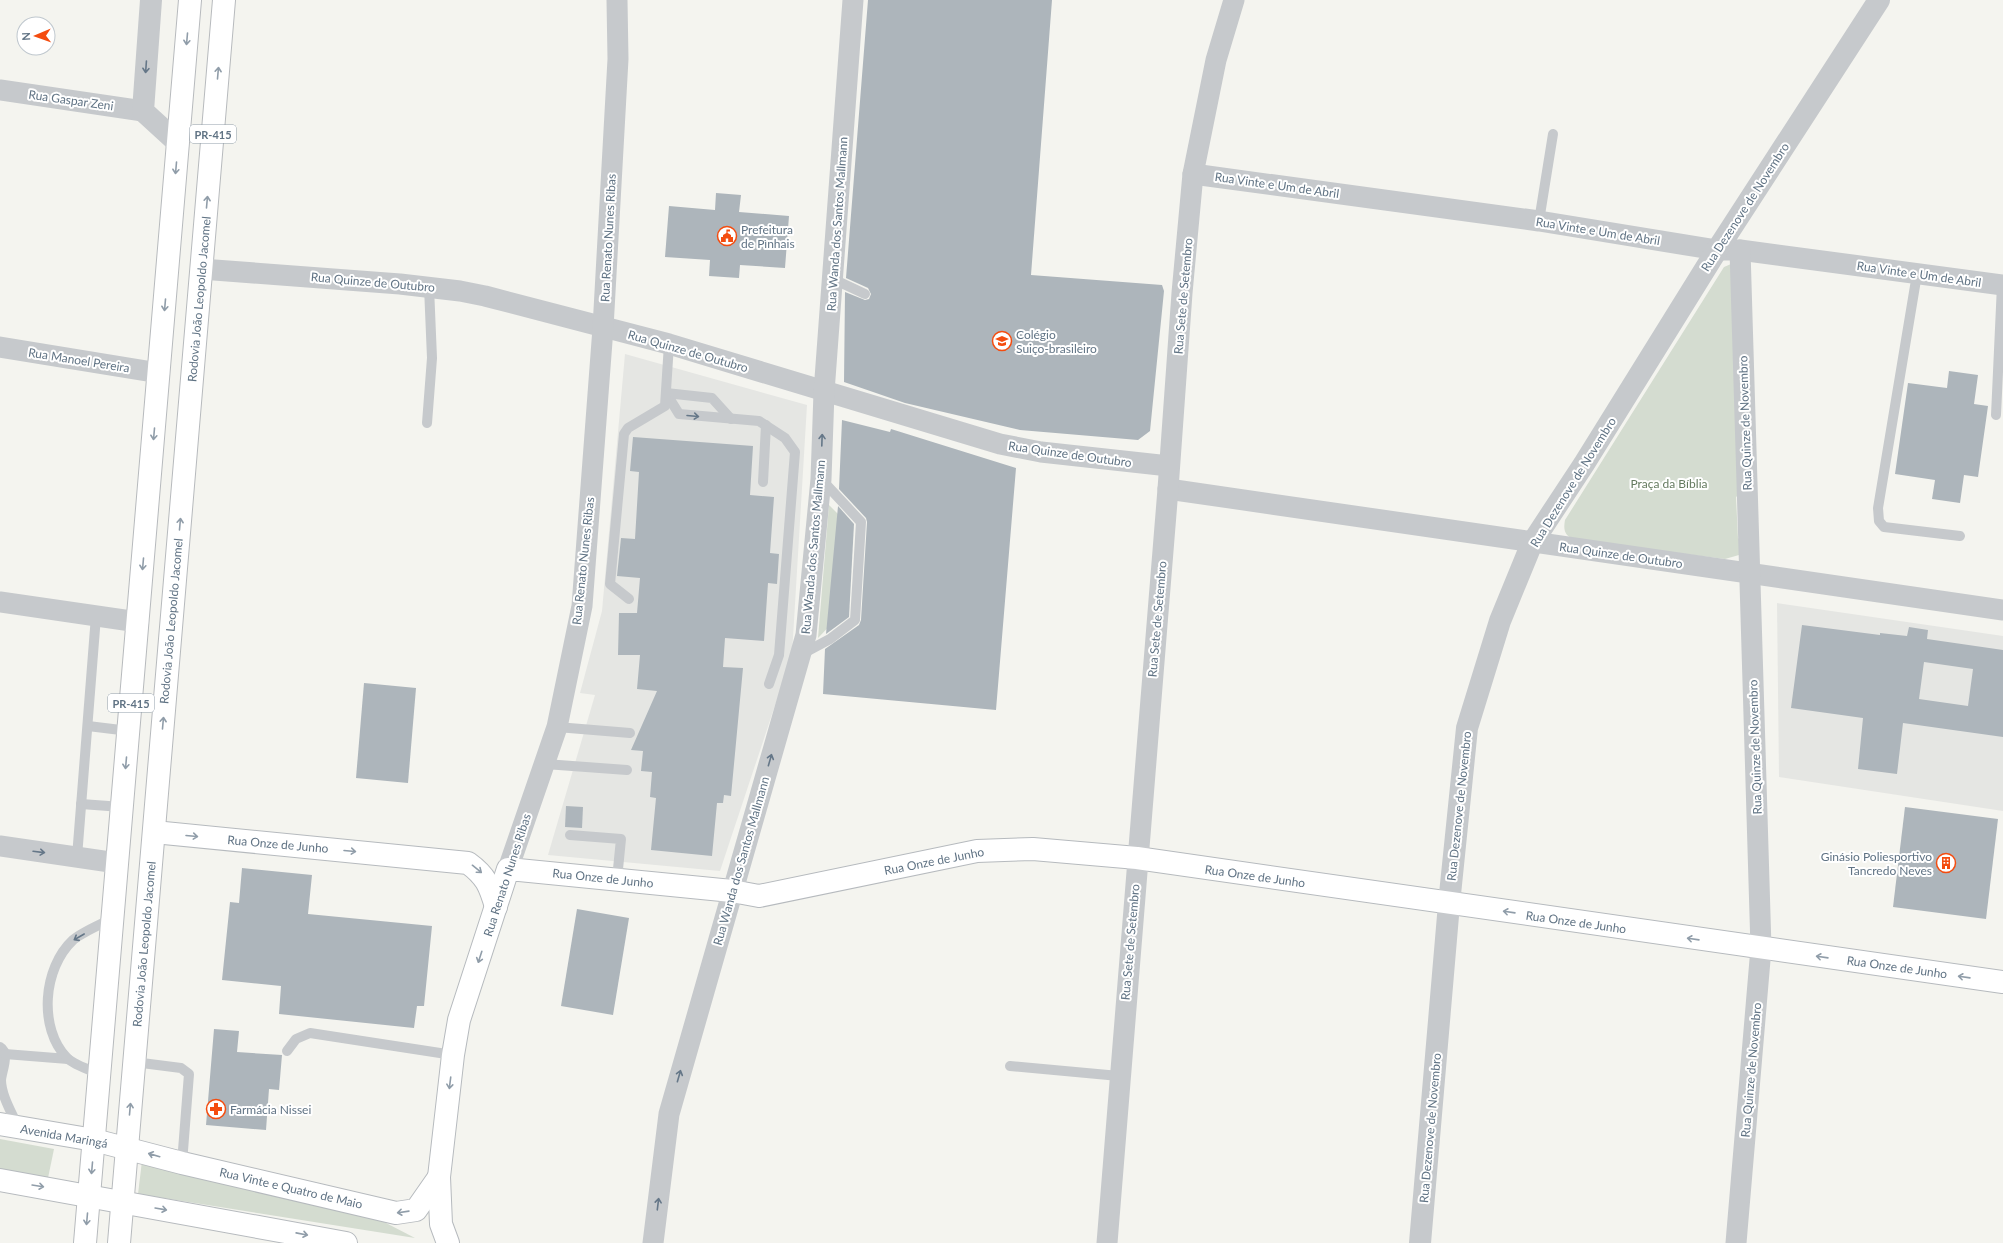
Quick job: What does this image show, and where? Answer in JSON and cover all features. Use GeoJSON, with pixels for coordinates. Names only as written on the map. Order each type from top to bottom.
{"type":"FeatureCollection","features":[{"type":"Feature","properties":{"kind":"main road","name":"PR-415"},"geometry":{"type":"LineString","coordinates":[[85,1243],[190,0]]}},
{"type":"Feature","properties":{"kind":"main road","name":"Rodovia João Leopoldo Jacomel"},"geometry":{"type":"LineString","coordinates":[[119,1243],[224,0]]}},
{"type":"Feature","properties":{"kind":"main road"},"geometry":{"type":"LineString","coordinates":[[168,266],[201,269]]}},
{"type":"Feature","properties":{"kind":"main road","name":"Rua Onze de Junho"},"geometry":{"type":"LineString","coordinates":[[154,832],[468,863],[481,872],[490,886],[496,907]]}},
{"type":"Feature","properties":{"kind":"main road","name":"Rua Onze de Junho"},"geometry":{"type":"LineString","coordinates":[[508,869],[732,891],[759,896],[977,851],[1033,849],[1137,858],[1449,904],[2003,982]]}},
{"type":"Feature","properties":{"kind":"main road","name":"Rua Renato Nunes Ribas"},"geometry":{"type":"LineString","coordinates":[[448,1243],[441,1224],[439,1177],[453,1055],[459,1020],[508,869]]}},
{"type":"Feature","properties":{"kind":"main road","name":"Avenida Maringá"},"geometry":{"type":"LineString","coordinates":[[9,1126],[94,1140],[127,1148]]}},
{"type":"Feature","properties":{"kind":"main road","name":"Rua Vinte e Quatro de Maio"},"geometry":{"type":"LineString","coordinates":[[127,1148],[182,1163],[396,1213],[416,1210],[439,1177]]}},
{"type":"Feature","properties":{"kind":"main road"},"geometry":{"type":"LineString","coordinates":[[0,1180],[89,1195],[277,1236],[346,1243]]}},
{"type":"Feature","properties":{"kind":"street"},"geometry":{"type":"LineString","coordinates":[[151,0],[143,111],[178,143]]}},
{"type":"Feature","properties":{"kind":"street","name":"Rua Renato Nunes Ribas"},"geometry":{"type":"LineString","coordinates":[[508,869],[557,727],[582,606],[603,328],[617,67],[617,0]]}},
{"type":"Feature","properties":{"kind":"street","name":"Rua Wanda dos Santos Mallmann"},"geometry":{"type":"LineString","coordinates":[[653,1243],[668,1114],[806,634],[820,478],[824,392],[853,0]]}},
{"type":"Feature","properties":{"kind":"street","name":"Rua Sete de Setembro"},"geometry":{"type":"LineString","coordinates":[[1107,1243],[1119,1076],[1168,490],[1182,293],[1193,174],[1216,60],[1234,0]]}},
{"type":"Feature","properties":{"kind":"street","name":"Rua Dezenove de Novembro"},"geometry":{"type":"LineString","coordinates":[[1420,1243],[1449,904],[1467,728],[1500,621],[1532,543],[1584,464],[1717,250],[1879,0]]}},
{"type":"Feature","properties":{"kind":"street","name":"Rua Gaspar Zeni"},"geometry":{"type":"LineString","coordinates":[[0,90],[143,111]]}},
{"type":"Feature","properties":{"kind":"street","name":"Rua Vinte e Um de Abril"},"geometry":{"type":"LineString","coordinates":[[1193,174],[1539,221],[1717,250],[1740,250],[2002,285]]}},
{"type":"Feature","properties":{"kind":"street","name":"Rua Quinze de Novembro"},"geometry":{"type":"LineString","coordinates":[[1736,1243],[1761,948],[1740,250]]}},
{"type":"Feature","properties":{"kind":"street","name":"Rua Quinze de Outubro"},"geometry":{"type":"LineString","coordinates":[[201,269],[429,286],[485,296],[669,344],[1000,444],[1041,452],[1169,466]]}},
{"type":"Feature","properties":{"kind":"street","name":"Rua Manoel Pereira"},"geometry":{"type":"LineString","coordinates":[[0,347],[159,373]]}},
{"type":"Feature","properties":{"kind":"street","name":"Rua Quinze de Outubro"},"geometry":{"type":"LineString","coordinates":[[1168,490],[2003,610]]}},
{"type":"Feature","properties":{"kind":"street"},"geometry":{"type":"LineString","coordinates":[[0,602],[138,622]]}},
{"type":"Feature","properties":{"kind":"street"},"geometry":{"type":"LineString","coordinates":[[0,846],[117,863]]}},
{"type":"Feature","properties":{"kind":"lane"},"geometry":{"type":"LineString","coordinates":[[1539,221],[1553,134]]}},
{"type":"Feature","properties":{"kind":"lane"},"geometry":{"type":"LineString","coordinates":[[1917,274],[1878,508],[1879,520],[1884,527],[1960,536]]}},
{"type":"Feature","properties":{"kind":"lane"},"geometry":{"type":"LineString","coordinates":[[833,279],[865,294]]}},
{"type":"Feature","properties":{"kind":"lane"},"geometry":{"type":"LineString","coordinates":[[1996,415],[2002,285]]}},
{"type":"Feature","properties":{"kind":"lane"},"geometry":{"type":"LineString","coordinates":[[427,423],[432,358],[429,286]]}},
{"type":"Feature","properties":{"kind":"lane"},"geometry":{"type":"LineString","coordinates":[[629,598],[610,584],[624,434],[628,428],[665,406],[669,344]]}},
{"type":"Feature","properties":{"kind":"lane"},"geometry":{"type":"LineString","coordinates":[[666,393],[679,414],[759,420],[785,438],[795,452],[779,655],[769,684]]}},
{"type":"Feature","properties":{"kind":"lane"},"geometry":{"type":"LineString","coordinates":[[666,393],[712,398],[731,419]]}},
{"type":"Feature","properties":{"kind":"lane"},"geometry":{"type":"LineString","coordinates":[[763,482],[766,425]]}},
{"type":"Feature","properties":{"kind":"lane"},"geometry":{"type":"LineString","coordinates":[[800,655],[830,639],[855,620],[861,522],[820,478]]}},
{"type":"Feature","properties":{"kind":"lane"},"geometry":{"type":"LineString","coordinates":[[77,856],[96,616]]}},
{"type":"Feature","properties":{"kind":"lane"},"geometry":{"type":"LineString","coordinates":[[88,726],[129,731]]}},
{"type":"Feature","properties":{"kind":"lane"},"geometry":{"type":"LineString","coordinates":[[557,727],[630,733]]}},
{"type":"Feature","properties":{"kind":"lane"},"geometry":{"type":"LineString","coordinates":[[544,764],[627,770]]}},
{"type":"Feature","properties":{"kind":"lane"},"geometry":{"type":"LineString","coordinates":[[81,804],[122,807]]}},
{"type":"Feature","properties":{"kind":"lane"},"geometry":{"type":"LineString","coordinates":[[570,835],[621,839],[617,879]]}},
{"type":"Feature","properties":{"kind":"lane"},"geometry":{"type":"LineString","coordinates":[[68,1059],[54,1039],[48,1014],[49,987],[58,961],[73,940],[113,918]]}},
{"type":"Feature","properties":{"kind":"lane"},"geometry":{"type":"LineString","coordinates":[[287,1051],[296,1039],[310,1033],[453,1055]]}},
{"type":"Feature","properties":{"kind":"lane"},"geometry":{"type":"LineString","coordinates":[[9,1126],[1,1080],[2,1051],[68,1059],[100,1074]]}},
{"type":"Feature","properties":{"kind":"lane"},"geometry":{"type":"LineString","coordinates":[[134,1062],[181,1068],[189,1074],[182,1163]]}},
{"type":"Feature","properties":{"kind":"lane"},"geometry":{"type":"LineString","coordinates":[[1010,1066],[1119,1076]]}},
{"type":"Feature","properties":{"kind":"shaded area"},"geometry":{"type":"Polygon","coordinates":[[[625,354],[807,405],[792,654],[720,871],[548,855],[595,695],[580,693],[602,611],[625,354]]]}},
{"type":"Feature","properties":{"kind":"shaded area"},"geometry":{"type":"Polygon","coordinates":[[[1777,603],[2003,636],[2003,811],[1779,777],[1777,603]]]}},
{"type":"Feature","properties":{"kind":"green space","name":"Praça da Bíblia"},"geometry":{"type":"Polygon","coordinates":[[[1731,264],[1743,491],[1736,497],[1738,538],[1743,543],[1739,555],[1725,559],[1574,540],[1565,532],[1565,520],[1724,267],[1731,264]]]}},
{"type":"Feature","properties":{"kind":"green space"},"geometry":{"type":"Polygon","coordinates":[[[829,505],[847,523],[840,615],[818,638],[829,505]]]}},
{"type":"Feature","properties":{"kind":"green space"},"geometry":{"type":"Polygon","coordinates":[[[0,1139],[54,1149],[48,1178],[0,1169],[0,1139]]]}},
{"type":"Feature","properties":{"kind":"green space"},"geometry":{"type":"Polygon","coordinates":[[[142,1161],[359,1209],[415,1238],[138,1194],[142,1161]]]}},
{"type":"Feature","properties":{"kind":"building","name":"Colégio Suiço-brasileiro"},"geometry":{"type":"Polygon","coordinates":[[[868,0],[1052,0],[1031,275],[1162,285],[1164,291],[1150,431],[1138,440],[1020,430],[905,403],[844,382],[845,292],[865,300],[869,299],[871,294],[868,288],[846,278],[868,0]]]}},
{"type":"Feature","properties":{"kind":"building","name":"Prefeitura de Pìnhais"},"geometry":{"type":"Polygon","coordinates":[[[716,193],[741,195],[739,212],[789,216],[785,268],[740,265],[739,278],[709,276],[710,260],[665,257],[669,206],[715,210],[716,193]]]}},
{"type":"Feature","properties":{"kind":"building"},"geometry":{"type":"Polygon","coordinates":[[[1949,371],[1978,375],[1974,404],[1988,406],[1978,477],[1964,475],[1960,503],[1932,499],[1935,480],[1895,474],[1908,383],[1947,388],[1949,371]]]}},
{"type":"Feature","properties":{"kind":"building"},"geometry":{"type":"Polygon","coordinates":[[[842,420],[890,432],[891,429],[1016,468],[996,710],[823,694],[825,649],[859,625],[861,620],[867,522],[866,518],[839,489],[842,420]]]}},
{"type":"Feature","properties":{"kind":"building"},"geometry":{"type":"Polygon","coordinates":[[[633,437],[753,446],[750,495],[774,497],[770,553],[779,554],[777,584],[768,583],[764,641],[725,638],[723,667],[743,668],[731,796],[724,795],[723,803],[717,803],[712,856],[651,850],[656,798],[650,797],[652,772],[641,771],[643,751],[631,750],[657,691],[637,689],[640,655],[618,655],[619,613],[637,613],[640,578],[617,576],[621,538],[635,539],[639,472],[630,471],[633,437]]]}},
{"type":"Feature","properties":{"kind":"building"},"geometry":{"type":"Polygon","coordinates":[[[838,506],[854,524],[849,617],[826,634],[838,506]]]}},
{"type":"Feature","properties":{"kind":"building"},"geometry":{"type":"Polygon","coordinates":[[[1802,625],[1880,635],[1880,633],[1907,636],[1909,627],[1928,630],[1927,639],[2003,650],[2003,737],[1903,723],[1897,774],[1858,769],[1863,718],[1791,708],[1802,625]],[[1924,662],[1919,699],[1968,706],[1973,669],[1924,662]]]}},
{"type":"Feature","properties":{"kind":"building"},"geometry":{"type":"Polygon","coordinates":[[[364,683],[416,688],[408,783],[356,778],[364,683]]]}},
{"type":"Feature","properties":{"kind":"building"},"geometry":{"type":"Polygon","coordinates":[[[566,806],[583,807],[582,828],[565,827],[566,806]]]}},
{"type":"Feature","properties":{"kind":"building","name":"Ginásio Poliesportivo Tancredo Neves"},"geometry":{"type":"Polygon","coordinates":[[[1905,807],[1998,819],[1986,919],[1893,907],[1905,807]]]}},
{"type":"Feature","properties":{"kind":"building"},"geometry":{"type":"Polygon","coordinates":[[[242,868],[312,875],[308,914],[432,926],[424,1006],[417,1006],[414,1028],[279,1014],[281,986],[222,980],[230,902],[239,903],[242,868]]]}},
{"type":"Feature","properties":{"kind":"building"},"geometry":{"type":"Polygon","coordinates":[[[577,909],[629,918],[613,1015],[561,1006],[577,909]]]}},
{"type":"Feature","properties":{"kind":"building"},"geometry":{"type":"Polygon","coordinates":[[[214,1029],[239,1031],[237,1052],[282,1055],[279,1090],[269,1089],[266,1130],[206,1125],[214,1029]]]}},
{"type":"Feature","properties":{"kind":"place","name":"Prefeitura de Pìnhais"},"geometry":{"type":"Point","coordinates":[727,236]}},
{"type":"Feature","properties":{"kind":"place","name":"Colégio Suiço-brasileiro"},"geometry":{"type":"Point","coordinates":[1002,341]}},
{"type":"Feature","properties":{"kind":"place","name":"Ginásio Poliesportivo Tancredo Neves"},"geometry":{"type":"Point","coordinates":[1946,863]}},
{"type":"Feature","properties":{"kind":"place","name":"Farmácia Nissei"},"geometry":{"type":"Point","coordinates":[216,1109]}}]}
